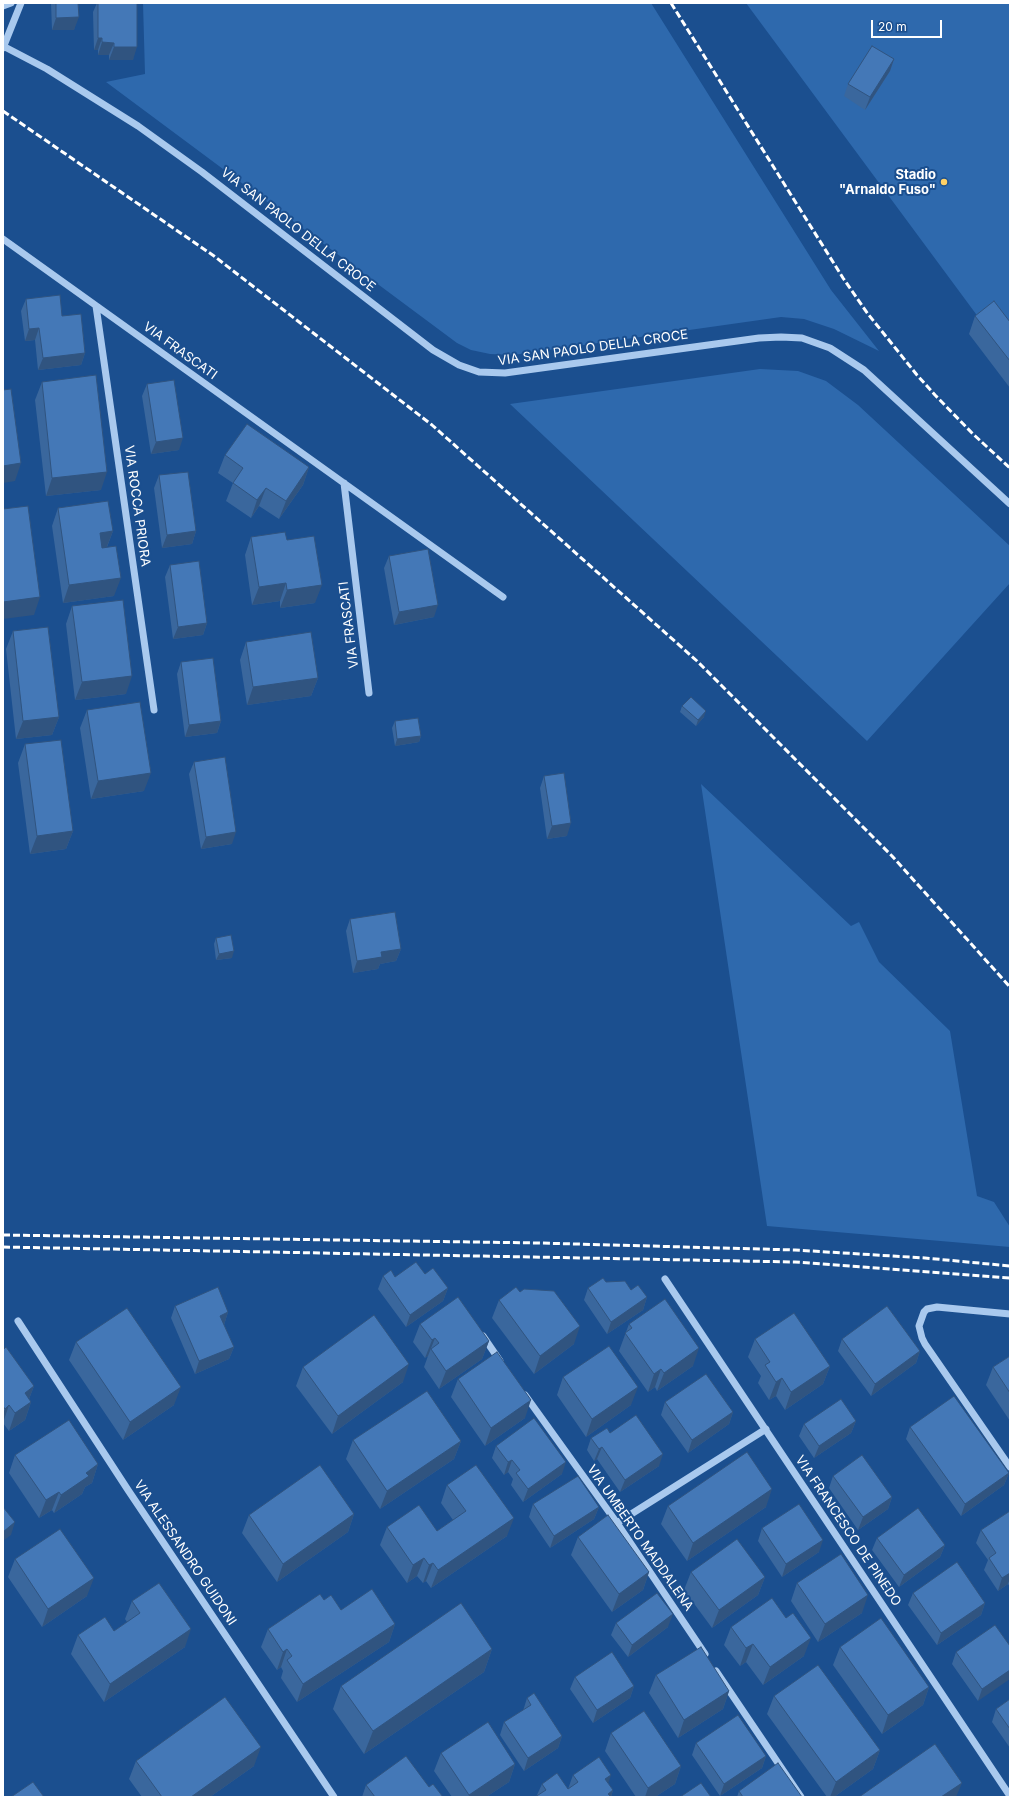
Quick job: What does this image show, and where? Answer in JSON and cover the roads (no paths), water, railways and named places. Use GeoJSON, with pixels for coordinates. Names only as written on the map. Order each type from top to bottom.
{"type":"FeatureCollection","features":[{"type":"Feature","properties":{"kind":"street"},"geometry":{"type":"LineString","coordinates":[[3,6],[11,3]]}},
{"type":"Feature","properties":{"kind":"street"},"geometry":{"type":"LineString","coordinates":[[3,47],[21,3]]}},
{"type":"Feature","properties":{"kind":"street","name":"VIA SAN PAOLO DELLA CROCE"},"geometry":{"type":"LineString","coordinates":[[3,47],[52,72],[149,134],[202,172],[433,350],[459,365],[479,372],[505,373],[759,338],[802,338],[840,352],[864,370],[1010,504]]}},
{"type":"Feature","properties":{"kind":"street","name":"VIA FRASCATI"},"geometry":{"type":"LineString","coordinates":[[3,239],[503,597]]}},
{"type":"Feature","properties":{"kind":"street","name":"VIA ROCCA PRIORA"},"geometry":{"type":"LineString","coordinates":[[96,306],[154,710]]}},
{"type":"Feature","properties":{"kind":"street","name":"VIA FRASCATI"},"geometry":{"type":"LineString","coordinates":[[344,483],[369,693]]}},
{"type":"Feature","properties":{"kind":"street","name":"VIA FRANCESCO DE PINEDO"},"geometry":{"type":"LineString","coordinates":[[665,1279],[1010,1796]]}},
{"type":"Feature","properties":{"kind":"street"},"geometry":{"type":"LineString","coordinates":[[1010,1314],[937,1307],[927,1309],[921,1316],[920,1332],[925,1344],[1010,1467]]}},
{"type":"Feature","properties":{"kind":"street","name":"VIA ALESSANDRO GUIDONI"},"geometry":{"type":"LineString","coordinates":[[18,1321],[128,1490],[334,1797]]}},
{"type":"Feature","properties":{"kind":"street"},"geometry":{"type":"LineString","coordinates":[[477,1328],[505,1367]]}},
{"type":"Feature","properties":{"kind":"street","name":"VIA UMBERTO MADDALENA"},"geometry":{"type":"LineString","coordinates":[[519,1387],[617,1523],[801,1797]]}},
{"type":"Feature","properties":{"kind":"street"},"geometry":{"type":"LineString","coordinates":[[617,1523],[766,1429]]}},
{"type":"Feature","properties":{"kind":"railway"},"geometry":{"type":"LineString","coordinates":[[671,3],[843,278],[868,314],[935,395],[973,434],[1010,468]]}},
{"type":"Feature","properties":{"kind":"railway"},"geometry":{"type":"LineString","coordinates":[[3,111],[214,256],[432,425],[697,661],[892,856],[1010,987]]}},
{"type":"Feature","properties":{"kind":"railway"},"geometry":{"type":"LineString","coordinates":[[3,1235],[539,1243],[795,1250],[925,1258],[1010,1266]]}},
{"type":"Feature","properties":{"kind":"railway"},"geometry":{"type":"LineString","coordinates":[[3,1247],[795,1262],[1010,1278]]}},
{"type":"Feature","properties":{"kind":"place","name":"Stadio \"Arnaldo Fuso\""},"geometry":{"type":"Point","coordinates":[944,182]}}]}
